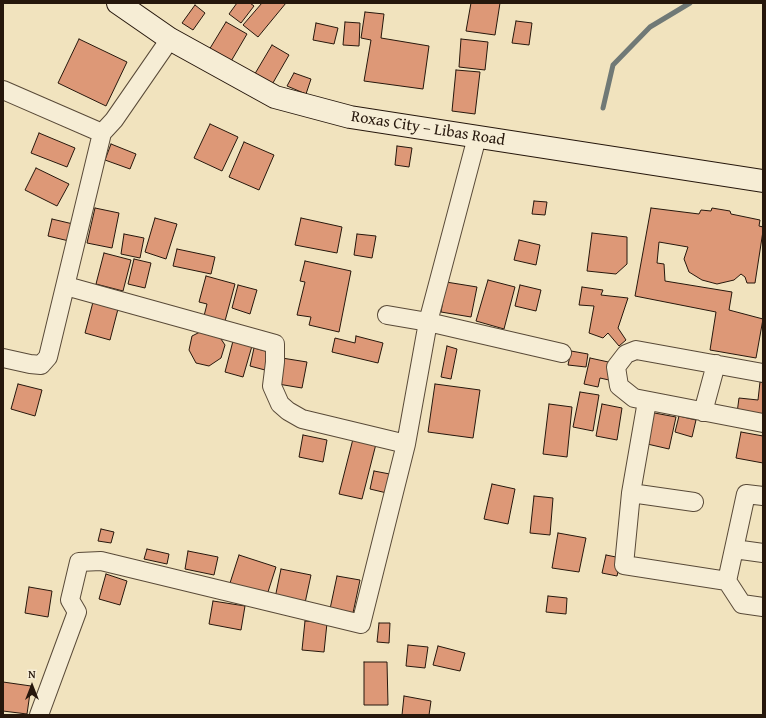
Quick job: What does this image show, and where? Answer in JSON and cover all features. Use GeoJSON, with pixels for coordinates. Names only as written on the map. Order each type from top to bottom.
{"type":"FeatureCollection","features":[{"type":"Feature","properties":{"kind":"main road","name":"Roxas City – Libas Road"},"geometry":{"type":"LineString","coordinates":[[118,3],[170,39],[275,97],[350,117],[763,181]]}},
{"type":"Feature","properties":{"kind":"street"},"geometry":{"type":"LineString","coordinates":[[3,358],[30,364],[41,364],[48,357],[102,132],[114,120],[170,39]]}},
{"type":"Feature","properties":{"kind":"street"},"geometry":{"type":"LineString","coordinates":[[3,90],[102,132]]}},
{"type":"Feature","properties":{"kind":"street"},"geometry":{"type":"LineString","coordinates":[[39,715],[77,612],[70,600],[79,562],[101,561],[362,624],[406,444],[428,322],[477,137]]}},
{"type":"Feature","properties":{"kind":"street"},"geometry":{"type":"LineString","coordinates":[[66,286],[275,344],[275,362],[272,386],[280,404],[288,411],[302,419],[406,444]]}},
{"type":"Feature","properties":{"kind":"street"},"geometry":{"type":"LineString","coordinates":[[387,315],[428,322],[562,353]]}},
{"type":"Feature","properties":{"kind":"street"},"geometry":{"type":"LineString","coordinates":[[763,373],[636,350],[626,354],[616,367],[619,386],[634,398],[763,423]]}},
{"type":"Feature","properties":{"kind":"street"},"geometry":{"type":"LineString","coordinates":[[703,412],[716,364]]}},
{"type":"Feature","properties":{"kind":"street"},"geometry":{"type":"LineString","coordinates":[[647,401],[631,493],[624,565],[727,581]]}},
{"type":"Feature","properties":{"kind":"street"},"geometry":{"type":"LineString","coordinates":[[631,493],[694,502]]}},
{"type":"Feature","properties":{"kind":"street"},"geometry":{"type":"LineString","coordinates":[[763,496],[746,494],[727,581],[742,604],[763,607]]}},
{"type":"Feature","properties":{"kind":"street"},"geometry":{"type":"LineString","coordinates":[[734,549],[763,553]]}},
{"type":"Feature","properties":{"kind":"building"},"geometry":{"type":"Polygon","coordinates":[[[237,3],[250,3],[254,6],[241,23],[229,14],[237,3]]]}},
{"type":"Feature","properties":{"kind":"building"},"geometry":{"type":"Polygon","coordinates":[[[262,3],[286,3],[258,37],[243,25],[262,3]]]}},
{"type":"Feature","properties":{"kind":"building"},"geometry":{"type":"Polygon","coordinates":[[[471,3],[500,3],[495,35],[466,31],[471,3]]]}},
{"type":"Feature","properties":{"kind":"building"},"geometry":{"type":"Polygon","coordinates":[[[195,5],[205,13],[193,30],[182,23],[195,5]]]}},
{"type":"Feature","properties":{"kind":"building"},"geometry":{"type":"Polygon","coordinates":[[[365,12],[384,14],[381,38],[429,46],[423,89],[364,81],[371,40],[361,38],[365,12]]]}},
{"type":"Feature","properties":{"kind":"building"},"geometry":{"type":"Polygon","coordinates":[[[516,21],[532,23],[529,45],[512,43],[516,21]]]}},
{"type":"Feature","properties":{"kind":"building"},"geometry":{"type":"Polygon","coordinates":[[[226,22],[247,34],[230,63],[209,50],[226,22]]]}},
{"type":"Feature","properties":{"kind":"building"},"geometry":{"type":"Polygon","coordinates":[[[345,22],[360,23],[359,46],[343,45],[345,22]]]}},
{"type":"Feature","properties":{"kind":"building"},"geometry":{"type":"Polygon","coordinates":[[[316,23],[338,28],[334,44],[313,40],[316,23]]]}},
{"type":"Feature","properties":{"kind":"building"},"geometry":{"type":"Polygon","coordinates":[[[79,39],[127,62],[106,106],[58,83],[79,39]]]}},
{"type":"Feature","properties":{"kind":"building"},"geometry":{"type":"Polygon","coordinates":[[[461,39],[488,42],[485,70],[459,67],[461,39]]]}},
{"type":"Feature","properties":{"kind":"building"},"geometry":{"type":"Polygon","coordinates":[[[272,45],[289,55],[270,88],[253,77],[272,45]]]}},
{"type":"Feature","properties":{"kind":"building"},"geometry":{"type":"Polygon","coordinates":[[[456,70],[480,72],[475,114],[452,111],[456,70]]]}},
{"type":"Feature","properties":{"kind":"building"},"geometry":{"type":"Polygon","coordinates":[[[294,73],[311,79],[306,94],[287,86],[294,73]]]}},
{"type":"Feature","properties":{"kind":"building"},"geometry":{"type":"Polygon","coordinates":[[[210,124],[238,137],[222,171],[194,158],[210,124]]]}},
{"type":"Feature","properties":{"kind":"building"},"geometry":{"type":"Polygon","coordinates":[[[39,133],[75,148],[67,167],[31,153],[39,133]]]}},
{"type":"Feature","properties":{"kind":"building"},"geometry":{"type":"Polygon","coordinates":[[[244,142],[274,155],[259,190],[229,177],[244,142]]]}},
{"type":"Feature","properties":{"kind":"building"},"geometry":{"type":"Polygon","coordinates":[[[111,144],[136,154],[130,169],[105,160],[111,144]]]}},
{"type":"Feature","properties":{"kind":"building"},"geometry":{"type":"Polygon","coordinates":[[[397,146],[412,148],[409,167],[395,165],[397,146]]]}},
{"type":"Feature","properties":{"kind":"building"},"geometry":{"type":"Polygon","coordinates":[[[36,168],[69,184],[57,206],[25,190],[36,168]]]}},
{"type":"Feature","properties":{"kind":"building"},"geometry":{"type":"Polygon","coordinates":[[[534,201],[547,202],[545,215],[532,214],[534,201]]]}},
{"type":"Feature","properties":{"kind":"building"},"geometry":{"type":"Polygon","coordinates":[[[95,208],[119,213],[112,248],[87,243],[95,208]]]}},
{"type":"Feature","properties":{"kind":"building"},"geometry":{"type":"Polygon","coordinates":[[[651,208],[699,214],[701,210],[711,211],[712,208],[730,211],[731,214],[760,220],[759,226],[763,227],[763,231],[755,283],[747,283],[745,277],[741,274],[734,280],[717,284],[702,280],[689,272],[684,259],[688,247],[659,242],[657,263],[664,264],[665,281],[732,292],[729,310],[763,319],[756,358],[710,350],[716,312],[635,296],[651,208]]]}},
{"type":"Feature","properties":{"kind":"building"},"geometry":{"type":"Polygon","coordinates":[[[155,218],[177,224],[166,259],[145,252],[155,218]]]}},
{"type":"Feature","properties":{"kind":"building"},"geometry":{"type":"Polygon","coordinates":[[[301,218],[342,227],[337,253],[295,245],[301,218]]]}},
{"type":"Feature","properties":{"kind":"building"},"geometry":{"type":"Polygon","coordinates":[[[52,219],[73,224],[69,241],[48,236],[52,219]]]}},
{"type":"Feature","properties":{"kind":"building"},"geometry":{"type":"Polygon","coordinates":[[[592,233],[627,237],[627,264],[616,274],[587,271],[592,233]]]}},
{"type":"Feature","properties":{"kind":"building"},"geometry":{"type":"Polygon","coordinates":[[[124,234],[144,238],[140,258],[121,254],[124,234]]]}},
{"type":"Feature","properties":{"kind":"building"},"geometry":{"type":"Polygon","coordinates":[[[357,234],[376,236],[372,258],[354,255],[357,234]]]}},
{"type":"Feature","properties":{"kind":"building"},"geometry":{"type":"Polygon","coordinates":[[[519,240],[540,245],[536,265],[514,260],[519,240]]]}},
{"type":"Feature","properties":{"kind":"building"},"geometry":{"type":"Polygon","coordinates":[[[177,249],[215,257],[211,274],[173,266],[177,249]]]}},
{"type":"Feature","properties":{"kind":"building"},"geometry":{"type":"Polygon","coordinates":[[[104,253],[131,260],[123,291],[96,284],[104,253]]]}},
{"type":"Feature","properties":{"kind":"building"},"geometry":{"type":"Polygon","coordinates":[[[134,259],[151,263],[145,288],[128,284],[134,259]]]}},
{"type":"Feature","properties":{"kind":"building"},"geometry":{"type":"Polygon","coordinates":[[[305,261],[351,271],[339,332],[309,325],[311,317],[297,315],[305,282],[300,281],[305,261]]]}},
{"type":"Feature","properties":{"kind":"building"},"geometry":{"type":"Polygon","coordinates":[[[206,276],[235,284],[225,321],[204,316],[207,304],[199,302],[206,276]]]}},
{"type":"Feature","properties":{"kind":"building"},"geometry":{"type":"Polygon","coordinates":[[[488,280],[515,287],[504,329],[476,321],[488,280]]]}},
{"type":"Feature","properties":{"kind":"building"},"geometry":{"type":"Polygon","coordinates":[[[446,282],[477,287],[471,317],[441,312],[446,282]]]}},
{"type":"Feature","properties":{"kind":"building"},"geometry":{"type":"Polygon","coordinates":[[[238,285],[257,290],[250,314],[232,308],[238,285]]]}},
{"type":"Feature","properties":{"kind":"building"},"geometry":{"type":"Polygon","coordinates":[[[520,285],[541,290],[536,311],[515,306],[520,285]]]}},
{"type":"Feature","properties":{"kind":"building"},"geometry":{"type":"Polygon","coordinates":[[[582,287],[603,290],[601,295],[628,298],[618,328],[626,340],[619,346],[608,333],[603,338],[589,333],[594,306],[579,305],[582,287]]]}},
{"type":"Feature","properties":{"kind":"building"},"geometry":{"type":"Polygon","coordinates":[[[93,302],[118,309],[110,340],[85,333],[93,302]]]}},
{"type":"Feature","properties":{"kind":"building"},"geometry":{"type":"Polygon","coordinates":[[[204,330],[217,333],[225,345],[221,358],[209,366],[196,363],[189,350],[192,336],[204,330]]]}},
{"type":"Feature","properties":{"kind":"building"},"geometry":{"type":"Polygon","coordinates":[[[356,336],[383,343],[378,363],[332,352],[335,338],[355,343],[356,336]]]}},
{"type":"Feature","properties":{"kind":"building"},"geometry":{"type":"Polygon","coordinates":[[[233,341],[252,346],[243,377],[225,372],[233,341]]]}},
{"type":"Feature","properties":{"kind":"building"},"geometry":{"type":"Polygon","coordinates":[[[447,346],[457,349],[451,379],[441,377],[447,346]]]}},
{"type":"Feature","properties":{"kind":"building"},"geometry":{"type":"Polygon","coordinates":[[[254,348],[269,352],[265,370],[250,366],[254,348]]]}},
{"type":"Feature","properties":{"kind":"building"},"geometry":{"type":"Polygon","coordinates":[[[571,351],[588,354],[586,367],[568,365],[571,351]]]}},
{"type":"Feature","properties":{"kind":"building"},"geometry":{"type":"Polygon","coordinates":[[[282,358],[307,362],[302,388],[278,384],[282,358]]]}},
{"type":"Feature","properties":{"kind":"building"},"geometry":{"type":"Polygon","coordinates":[[[590,358],[613,363],[609,380],[600,378],[598,387],[584,384],[590,358]]]}},
{"type":"Feature","properties":{"kind":"building"},"geometry":{"type":"Polygon","coordinates":[[[760,382],[763,383],[763,417],[737,413],[739,398],[758,400],[760,382]]]}},
{"type":"Feature","properties":{"kind":"building"},"geometry":{"type":"Polygon","coordinates":[[[18,384],[42,390],[35,416],[11,409],[18,384]]]}},
{"type":"Feature","properties":{"kind":"building"},"geometry":{"type":"Polygon","coordinates":[[[435,384],[480,390],[473,438],[428,432],[435,384]]]}},
{"type":"Feature","properties":{"kind":"building"},"geometry":{"type":"Polygon","coordinates":[[[580,392],[599,395],[593,431],[573,427],[580,392]]]}},
{"type":"Feature","properties":{"kind":"building"},"geometry":{"type":"Polygon","coordinates":[[[549,404],[572,407],[567,457],[543,454],[549,404]]]}},
{"type":"Feature","properties":{"kind":"building"},"geometry":{"type":"Polygon","coordinates":[[[602,404],[622,408],[617,440],[596,436],[602,404]]]}},
{"type":"Feature","properties":{"kind":"building"},"geometry":{"type":"Polygon","coordinates":[[[649,412],[676,417],[669,449],[643,443],[649,412]]]}},
{"type":"Feature","properties":{"kind":"building"},"geometry":{"type":"Polygon","coordinates":[[[679,416],[696,420],[692,437],[675,432],[679,416]]]}},
{"type":"Feature","properties":{"kind":"building"},"geometry":{"type":"Polygon","coordinates":[[[741,432],[763,436],[763,463],[736,458],[741,432]]]}},
{"type":"Feature","properties":{"kind":"building"},"geometry":{"type":"Polygon","coordinates":[[[303,435],[327,440],[323,462],[299,457],[303,435]]]}},
{"type":"Feature","properties":{"kind":"building"},"geometry":{"type":"Polygon","coordinates":[[[353,439],[376,444],[362,499],[339,494],[353,439]]]}},
{"type":"Feature","properties":{"kind":"building"},"geometry":{"type":"Polygon","coordinates":[[[374,471],[395,475],[391,494],[370,489],[374,471]]]}},
{"type":"Feature","properties":{"kind":"building"},"geometry":{"type":"Polygon","coordinates":[[[492,484],[515,489],[508,524],[484,519],[492,484]]]}},
{"type":"Feature","properties":{"kind":"building"},"geometry":{"type":"Polygon","coordinates":[[[534,496],[553,498],[550,535],[530,533],[534,496]]]}},
{"type":"Feature","properties":{"kind":"building"},"geometry":{"type":"Polygon","coordinates":[[[101,529],[114,532],[111,543],[98,541],[101,529]]]}},
{"type":"Feature","properties":{"kind":"building"},"geometry":{"type":"Polygon","coordinates":[[[558,533],[586,538],[579,572],[552,568],[558,533]]]}},
{"type":"Feature","properties":{"kind":"building"},"geometry":{"type":"Polygon","coordinates":[[[147,549],[169,554],[167,564],[144,559],[147,549]]]}},
{"type":"Feature","properties":{"kind":"building"},"geometry":{"type":"Polygon","coordinates":[[[188,551],[218,557],[214,575],[185,569],[188,551]]]}},
{"type":"Feature","properties":{"kind":"building"},"geometry":{"type":"Polygon","coordinates":[[[239,555],[276,567],[267,595],[230,583],[239,555]]]}},
{"type":"Feature","properties":{"kind":"building"},"geometry":{"type":"Polygon","coordinates":[[[606,555],[621,558],[617,576],[602,573],[606,555]]]}},
{"type":"Feature","properties":{"kind":"building"},"geometry":{"type":"Polygon","coordinates":[[[281,569],[311,575],[305,603],[275,598],[281,569]]]}},
{"type":"Feature","properties":{"kind":"building"},"geometry":{"type":"Polygon","coordinates":[[[106,574],[127,581],[120,605],[99,599],[106,574]]]}},
{"type":"Feature","properties":{"kind":"building"},"geometry":{"type":"Polygon","coordinates":[[[337,576],[360,580],[353,613],[330,609],[337,576]]]}},
{"type":"Feature","properties":{"kind":"building"},"geometry":{"type":"Polygon","coordinates":[[[29,587],[52,591],[48,617],[25,613],[29,587]]]}},
{"type":"Feature","properties":{"kind":"building"},"geometry":{"type":"Polygon","coordinates":[[[548,596],[567,598],[566,614],[546,612],[548,596]]]}},
{"type":"Feature","properties":{"kind":"building"},"geometry":{"type":"Polygon","coordinates":[[[213,601],[245,606],[241,630],[209,624],[213,601]]]}},
{"type":"Feature","properties":{"kind":"building"},"geometry":{"type":"Polygon","coordinates":[[[305,621],[327,623],[324,652],[302,650],[305,621]]]}},
{"type":"Feature","properties":{"kind":"building"},"geometry":{"type":"Polygon","coordinates":[[[379,623],[390,623],[389,643],[377,642],[379,623]]]}},
{"type":"Feature","properties":{"kind":"building"},"geometry":{"type":"Polygon","coordinates":[[[408,645],[428,647],[425,668],[406,666],[408,645]]]}},
{"type":"Feature","properties":{"kind":"building"},"geometry":{"type":"Polygon","coordinates":[[[438,646],[465,653],[460,671],[433,665],[438,646]]]}},
{"type":"Feature","properties":{"kind":"building"},"geometry":{"type":"Polygon","coordinates":[[[364,662],[387,662],[388,705],[364,705],[364,662]]]}},
{"type":"Feature","properties":{"kind":"building"},"geometry":{"type":"Polygon","coordinates":[[[3,682],[31,686],[27,714],[3,711],[3,682]]]}},
{"type":"Feature","properties":{"kind":"building"},"geometry":{"type":"Polygon","coordinates":[[[404,696],[431,701],[429,715],[402,715],[404,696]]]}},
{"type":"Feature","properties":{"kind":"waterway"},"geometry":{"type":"LineString","coordinates":[[603,108],[613,65],[650,27],[690,3]]}}]}
